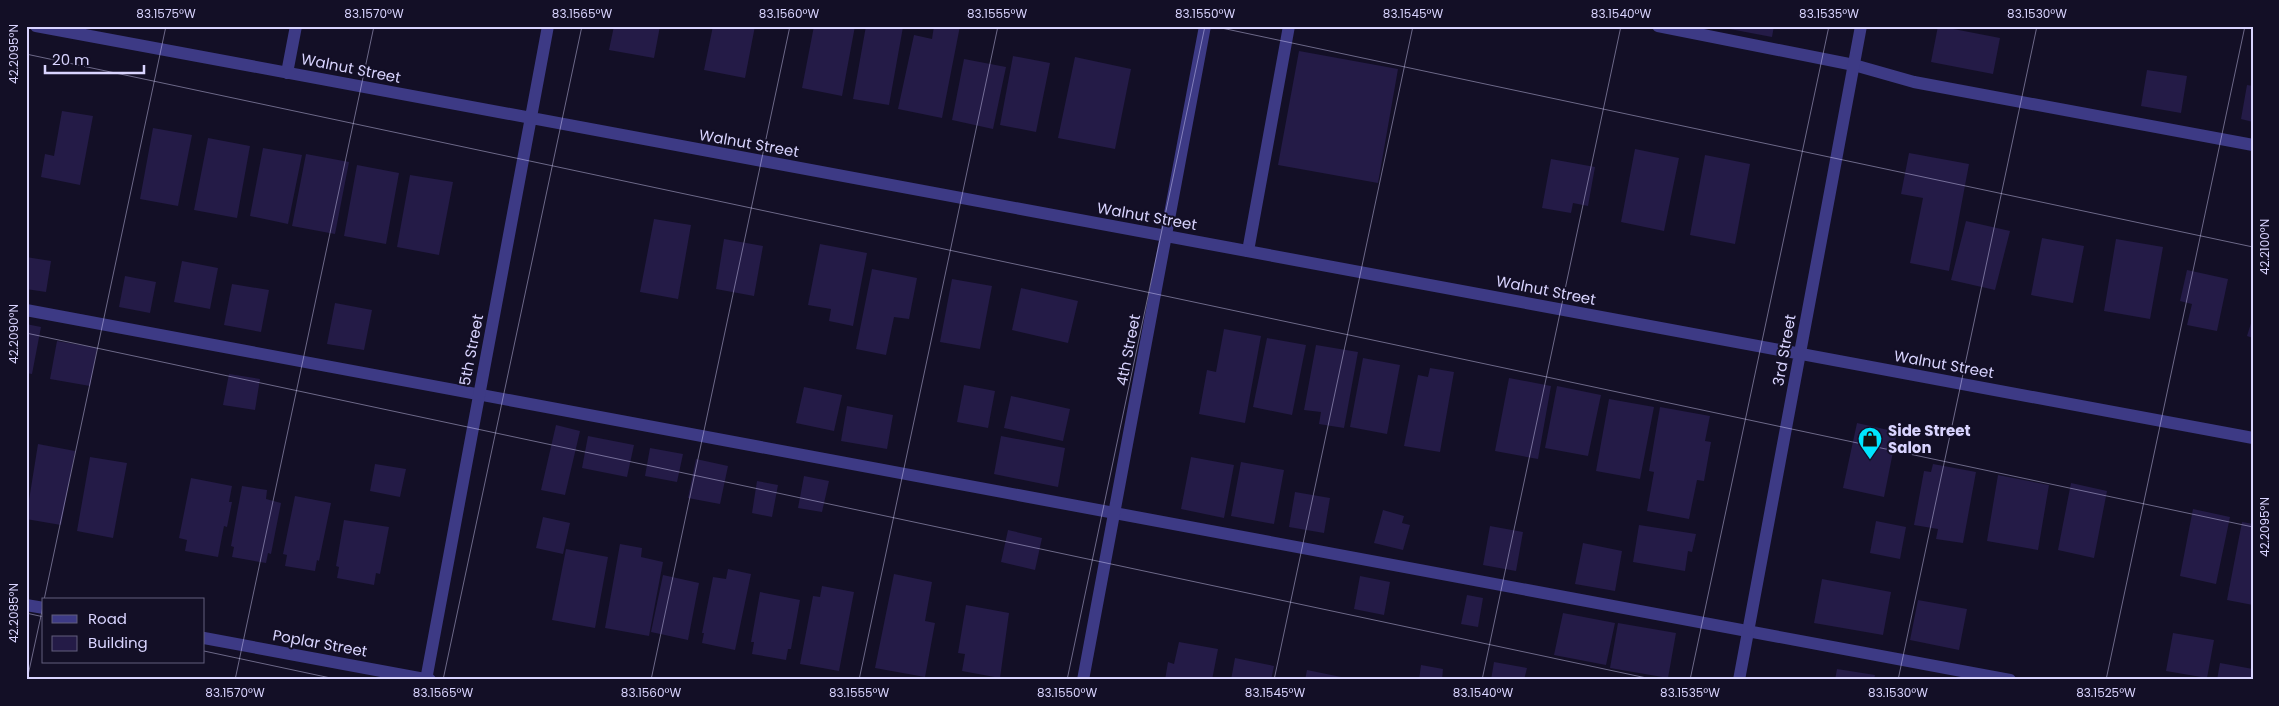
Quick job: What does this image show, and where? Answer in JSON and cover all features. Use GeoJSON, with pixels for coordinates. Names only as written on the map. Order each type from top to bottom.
{"type":"FeatureCollection","features":[{"type":"Feature","properties":{"kind":"street","name":"Walnut Street"},"geometry":{"type":"LineString","coordinates":[[36,26],[2253,438]]}},
{"type":"Feature","properties":{"kind":"street"},"geometry":{"type":"LineString","coordinates":[[287,73],[296,26]]}},
{"type":"Feature","properties":{"kind":"street","name":"5th Street"},"geometry":{"type":"LineString","coordinates":[[428,680],[548,26]]}},
{"type":"Feature","properties":{"kind":"street","name":"4th Street"},"geometry":{"type":"LineString","coordinates":[[1083,680],[1205,26]]}},
{"type":"Feature","properties":{"kind":"street"},"geometry":{"type":"LineString","coordinates":[[1248,252],[1289,26]]}},
{"type":"Feature","properties":{"kind":"street"},"geometry":{"type":"LineString","coordinates":[[1658,26],[1854,65],[1914,82],[2253,145]]}},
{"type":"Feature","properties":{"kind":"street","name":"3rd Street"},"geometry":{"type":"LineString","coordinates":[[1739,680],[1861,26]]}},
{"type":"Feature","properties":{"kind":"street"},"geometry":{"type":"LineString","coordinates":[[26,310],[2010,680]]}},
{"type":"Feature","properties":{"kind":"street"},"geometry":{"type":"LineString","coordinates":[[26,605],[42,608]]}},
{"type":"Feature","properties":{"kind":"street","name":"Poplar Street"},"geometry":{"type":"LineString","coordinates":[[205,638],[428,680]]}},
{"type":"Feature","properties":{"kind":"building"},"geometry":{"type":"Polygon","coordinates":[[[614,26],[660,26],[654,58],[609,50],[614,26]]]}},
{"type":"Feature","properties":{"kind":"building"},"geometry":{"type":"Polygon","coordinates":[[[713,26],[755,26],[745,78],[704,70],[713,26]]]}},
{"type":"Feature","properties":{"kind":"building"},"geometry":{"type":"Polygon","coordinates":[[[814,26],[855,26],[842,96],[802,88],[814,26]]]}},
{"type":"Feature","properties":{"kind":"building"},"geometry":{"type":"Polygon","coordinates":[[[866,26],[903,27],[889,105],[853,99],[866,26]]]}},
{"type":"Feature","properties":{"kind":"building"},"geometry":{"type":"Polygon","coordinates":[[[934,26],[960,26],[942,118],[898,109],[914,35],[932,39],[934,26]]]}},
{"type":"Feature","properties":{"kind":"building"},"geometry":{"type":"Polygon","coordinates":[[[1714,26],[1774,26],[1772,37],[1714,26]]]}},
{"type":"Feature","properties":{"kind":"building"},"geometry":{"type":"Polygon","coordinates":[[[1938,26],[2000,38],[1993,74],[1931,62],[1938,26]]]}},
{"type":"Feature","properties":{"kind":"building"},"geometry":{"type":"Polygon","coordinates":[[[1299,51],[1398,69],[1378,183],[1278,165],[1299,51]]]}},
{"type":"Feature","properties":{"kind":"building"},"geometry":{"type":"Polygon","coordinates":[[[1013,56],[1050,63],[1036,132],[1000,125],[1013,56]]]}},
{"type":"Feature","properties":{"kind":"building"},"geometry":{"type":"Polygon","coordinates":[[[1075,57],[1131,69],[1115,149],[1058,138],[1075,57]]]}},
{"type":"Feature","properties":{"kind":"building"},"geometry":{"type":"Polygon","coordinates":[[[964,59],[1006,67],[993,129],[952,120],[964,59]]]}},
{"type":"Feature","properties":{"kind":"building"},"geometry":{"type":"Polygon","coordinates":[[[2147,70],[2187,76],[2181,113],[2141,106],[2147,70]]]}},
{"type":"Feature","properties":{"kind":"building"},"geometry":{"type":"Polygon","coordinates":[[[2247,85],[2253,86],[2253,122],[2241,119],[2247,85]]]}},
{"type":"Feature","properties":{"kind":"building"},"geometry":{"type":"Polygon","coordinates":[[[62,111],[93,116],[80,185],[41,177],[45,154],[54,156],[62,111]]]}},
{"type":"Feature","properties":{"kind":"building"},"geometry":{"type":"Polygon","coordinates":[[[153,128],[192,135],[178,206],[140,199],[153,128]]]}},
{"type":"Feature","properties":{"kind":"building"},"geometry":{"type":"Polygon","coordinates":[[[208,138],[250,146],[237,218],[194,210],[208,138]]]}},
{"type":"Feature","properties":{"kind":"building"},"geometry":{"type":"Polygon","coordinates":[[[263,148],[302,155],[288,224],[250,216],[263,148]]]}},
{"type":"Feature","properties":{"kind":"building"},"geometry":{"type":"Polygon","coordinates":[[[1635,149],[1679,158],[1664,231],[1621,222],[1635,149]]]}},
{"type":"Feature","properties":{"kind":"building"},"geometry":{"type":"Polygon","coordinates":[[[1909,153],[1969,164],[1949,271],[1910,263],[1923,198],[1901,194],[1909,153]]]}},
{"type":"Feature","properties":{"kind":"building"},"geometry":{"type":"Polygon","coordinates":[[[306,154],[349,162],[335,234],[292,226],[306,154]]]}},
{"type":"Feature","properties":{"kind":"building"},"geometry":{"type":"Polygon","coordinates":[[[1705,155],[1750,164],[1735,244],[1690,235],[1705,155]]]}},
{"type":"Feature","properties":{"kind":"building"},"geometry":{"type":"Polygon","coordinates":[[[1551,159],[1595,167],[1588,206],[1573,203],[1571,213],[1542,208],[1551,159]]]}},
{"type":"Feature","properties":{"kind":"building"},"geometry":{"type":"Polygon","coordinates":[[[357,165],[399,173],[386,244],[344,236],[357,165]]]}},
{"type":"Feature","properties":{"kind":"building"},"geometry":{"type":"Polygon","coordinates":[[[410,175],[453,182],[439,255],[397,247],[410,175]]]}},
{"type":"Feature","properties":{"kind":"building"},"geometry":{"type":"Polygon","coordinates":[[[654,219],[691,225],[678,299],[640,292],[654,219]]]}},
{"type":"Feature","properties":{"kind":"building"},"geometry":{"type":"Polygon","coordinates":[[[1966,221],[2010,231],[1995,290],[1951,280],[1966,221]]]}},
{"type":"Feature","properties":{"kind":"building"},"geometry":{"type":"Polygon","coordinates":[[[2042,238],[2084,246],[2073,303],[2031,295],[2042,238]]]}},
{"type":"Feature","properties":{"kind":"building"},"geometry":{"type":"Polygon","coordinates":[[[724,239],[763,246],[754,296],[716,289],[724,239]]]}},
{"type":"Feature","properties":{"kind":"building"},"geometry":{"type":"Polygon","coordinates":[[[2116,239],[2163,247],[2150,319],[2104,311],[2116,239]]]}},
{"type":"Feature","properties":{"kind":"building"},"geometry":{"type":"Polygon","coordinates":[[[820,244],[867,253],[853,326],[829,321],[831,309],[808,305],[820,244]]]}},
{"type":"Feature","properties":{"kind":"building"},"geometry":{"type":"Polygon","coordinates":[[[26,257],[51,261],[46,292],[26,289],[26,257]]]}},
{"type":"Feature","properties":{"kind":"building"},"geometry":{"type":"Polygon","coordinates":[[[182,261],[218,268],[210,309],[174,302],[182,261]]]}},
{"type":"Feature","properties":{"kind":"building"},"geometry":{"type":"Polygon","coordinates":[[[872,269],[917,278],[909,319],[894,317],[886,355],[856,349],[872,269]]]}},
{"type":"Feature","properties":{"kind":"building"},"geometry":{"type":"Polygon","coordinates":[[[2187,270],[2228,279],[2217,331],[2187,325],[2192,304],[2180,301],[2187,270]]]}},
{"type":"Feature","properties":{"kind":"building"},"geometry":{"type":"Polygon","coordinates":[[[125,276],[156,282],[150,313],[119,307],[125,276]]]}},
{"type":"Feature","properties":{"kind":"building"},"geometry":{"type":"Polygon","coordinates":[[[952,279],[992,286],[980,349],[940,342],[952,279]]]}},
{"type":"Feature","properties":{"kind":"building"},"geometry":{"type":"Polygon","coordinates":[[[232,284],[269,290],[261,332],[224,325],[232,284]]]}},
{"type":"Feature","properties":{"kind":"building"},"geometry":{"type":"Polygon","coordinates":[[[1021,288],[1078,301],[1068,343],[1012,330],[1021,288]]]}},
{"type":"Feature","properties":{"kind":"building"},"geometry":{"type":"Polygon","coordinates":[[[335,303],[372,310],[364,350],[327,344],[335,303]]]}},
{"type":"Feature","properties":{"kind":"building"},"geometry":{"type":"Polygon","coordinates":[[[2253,317],[2253,338],[2247,336],[2253,317]]]}},
{"type":"Feature","properties":{"kind":"building"},"geometry":{"type":"Polygon","coordinates":[[[26,324],[41,327],[32,374],[26,373],[26,324]]]}},
{"type":"Feature","properties":{"kind":"building"},"geometry":{"type":"Polygon","coordinates":[[[1224,329],[1261,336],[1245,423],[1199,414],[1207,370],[1216,372],[1224,329]]]}},
{"type":"Feature","properties":{"kind":"building"},"geometry":{"type":"Polygon","coordinates":[[[1267,338],[1306,345],[1292,415],[1253,407],[1267,338]]]}},
{"type":"Feature","properties":{"kind":"building"},"geometry":{"type":"Polygon","coordinates":[[[57,341],[97,348],[90,386],[50,379],[57,341]]]}},
{"type":"Feature","properties":{"kind":"building"},"geometry":{"type":"Polygon","coordinates":[[[1316,345],[1358,352],[1344,428],[1319,424],[1321,412],[1304,410],[1316,345]]]}},
{"type":"Feature","properties":{"kind":"building"},"geometry":{"type":"Polygon","coordinates":[[[1363,358],[1400,365],[1387,434],[1350,427],[1363,358]]]}},
{"type":"Feature","properties":{"kind":"building"},"geometry":{"type":"Polygon","coordinates":[[[1430,368],[1454,372],[1440,452],[1404,446],[1418,375],[1428,377],[1430,368]]]}},
{"type":"Feature","properties":{"kind":"building"},"geometry":{"type":"Polygon","coordinates":[[[229,374],[260,379],[255,410],[223,405],[229,374]]]}},
{"type":"Feature","properties":{"kind":"building"},"geometry":{"type":"Polygon","coordinates":[[[1509,378],[1551,386],[1538,459],[1495,451],[1509,378]]]}},
{"type":"Feature","properties":{"kind":"building"},"geometry":{"type":"Polygon","coordinates":[[[964,385],[995,391],[988,428],[957,422],[964,385]]]}},
{"type":"Feature","properties":{"kind":"building"},"geometry":{"type":"Polygon","coordinates":[[[1557,386],[1601,395],[1588,456],[1545,448],[1557,386]]]}},
{"type":"Feature","properties":{"kind":"building"},"geometry":{"type":"Polygon","coordinates":[[[804,387],[842,395],[834,431],[796,423],[804,387]]]}},
{"type":"Feature","properties":{"kind":"building"},"geometry":{"type":"Polygon","coordinates":[[[1011,396],[1070,409],[1063,441],[1004,428],[1011,396]]]}},
{"type":"Feature","properties":{"kind":"building"},"geometry":{"type":"Polygon","coordinates":[[[1609,399],[1654,407],[1640,479],[1596,471],[1609,399]]]}},
{"type":"Feature","properties":{"kind":"building"},"geometry":{"type":"Polygon","coordinates":[[[847,406],[893,415],[887,449],[841,441],[847,406]]]}},
{"type":"Feature","properties":{"kind":"building"},"geometry":{"type":"Polygon","coordinates":[[[1660,407],[1710,416],[1705,441],[1711,442],[1704,481],[1697,480],[1689,519],[1647,511],[1654,472],[1649,471],[1660,407]]]}},
{"type":"Feature","properties":{"kind":"building","name":"Side Street Salon"},"geometry":{"type":"Polygon","coordinates":[[[1857,423],[1897,432],[1884,497],[1843,488],[1857,423]]]}},
{"type":"Feature","properties":{"kind":"building"},"geometry":{"type":"Polygon","coordinates":[[[556,425],[580,431],[565,495],[541,490],[556,425]]]}},
{"type":"Feature","properties":{"kind":"building"},"geometry":{"type":"Polygon","coordinates":[[[588,436],[634,445],[627,477],[582,468],[588,436]]]}},
{"type":"Feature","properties":{"kind":"building"},"geometry":{"type":"Polygon","coordinates":[[[1001,436],[1065,448],[1058,487],[994,474],[1001,436]]]}},
{"type":"Feature","properties":{"kind":"building"},"geometry":{"type":"Polygon","coordinates":[[[38,444],[75,451],[61,525],[26,519],[38,444]]]}},
{"type":"Feature","properties":{"kind":"building"},"geometry":{"type":"Polygon","coordinates":[[[650,448],[683,454],[677,482],[645,476],[650,448]]]}},
{"type":"Feature","properties":{"kind":"building"},"geometry":{"type":"Polygon","coordinates":[[[90,457],[127,463],[113,538],[77,531],[90,457]]]}},
{"type":"Feature","properties":{"kind":"building"},"geometry":{"type":"Polygon","coordinates":[[[1191,457],[1234,465],[1224,518],[1181,509],[1191,457]]]}},
{"type":"Feature","properties":{"kind":"building"},"geometry":{"type":"Polygon","coordinates":[[[696,459],[728,466],[720,504],[688,498],[696,459]]]}},
{"type":"Feature","properties":{"kind":"building"},"geometry":{"type":"Polygon","coordinates":[[[1241,462],[1284,470],[1274,524],[1231,516],[1241,462]]]}},
{"type":"Feature","properties":{"kind":"building"},"geometry":{"type":"Polygon","coordinates":[[[375,464],[406,469],[400,497],[370,491],[375,464]]]}},
{"type":"Feature","properties":{"kind":"building"},"geometry":{"type":"Polygon","coordinates":[[[1933,464],[1976,472],[1963,543],[1936,539],[1938,529],[1914,525],[1924,471],[1931,472],[1933,464]]]}},
{"type":"Feature","properties":{"kind":"building"},"geometry":{"type":"Polygon","coordinates":[[[1998,475],[2049,485],[2038,550],[1987,541],[1998,475]]]}},
{"type":"Feature","properties":{"kind":"building"},"geometry":{"type":"Polygon","coordinates":[[[804,476],[829,481],[822,512],[798,508],[804,476]]]}},
{"type":"Feature","properties":{"kind":"building"},"geometry":{"type":"Polygon","coordinates":[[[191,478],[232,486],[229,502],[232,502],[227,527],[224,526],[218,557],[185,551],[187,540],[179,538],[191,478]]]}},
{"type":"Feature","properties":{"kind":"building"},"geometry":{"type":"Polygon","coordinates":[[[757,481],[778,485],[772,517],[752,513],[757,481]]]}},
{"type":"Feature","properties":{"kind":"building"},"geometry":{"type":"Polygon","coordinates":[[[2071,483],[2107,491],[2094,558],[2058,550],[2071,483]]]}},
{"type":"Feature","properties":{"kind":"building"},"geometry":{"type":"Polygon","coordinates":[[[242,486],[267,490],[266,499],[281,503],[271,554],[268,553],[266,563],[232,557],[234,547],[231,546],[242,486]]]}},
{"type":"Feature","properties":{"kind":"building"},"geometry":{"type":"Polygon","coordinates":[[[1295,492],[1330,498],[1324,533],[1289,527],[1295,492]]]}},
{"type":"Feature","properties":{"kind":"building"},"geometry":{"type":"Polygon","coordinates":[[[295,496],[331,503],[319,561],[317,560],[315,571],[285,566],[287,555],[283,554],[295,496]]]}},
{"type":"Feature","properties":{"kind":"building"},"geometry":{"type":"Polygon","coordinates":[[[2193,509],[2230,517],[2216,584],[2180,576],[2193,509]]]}},
{"type":"Feature","properties":{"kind":"building"},"geometry":{"type":"Polygon","coordinates":[[[1383,510],[1404,516],[1402,523],[1410,525],[1403,550],[1374,543],[1383,510]]]}},
{"type":"Feature","properties":{"kind":"building"},"geometry":{"type":"Polygon","coordinates":[[[543,517],[570,523],[563,554],[536,548],[543,517]]]}},
{"type":"Feature","properties":{"kind":"building"},"geometry":{"type":"Polygon","coordinates":[[[344,520],[389,527],[380,574],[376,573],[374,585],[337,578],[339,567],[336,566],[344,520]]]}},
{"type":"Feature","properties":{"kind":"building"},"geometry":{"type":"Polygon","coordinates":[[[1876,521],[1906,527],[1900,559],[1870,553],[1876,521]]]}},
{"type":"Feature","properties":{"kind":"building"},"geometry":{"type":"Polygon","coordinates":[[[2242,522],[2253,524],[2253,605],[2227,600],[2242,522]]]}},
{"type":"Feature","properties":{"kind":"building"},"geometry":{"type":"Polygon","coordinates":[[[1639,525],[1696,534],[1692,552],[1688,551],[1685,571],[1633,562],[1639,525]]]}},
{"type":"Feature","properties":{"kind":"building"},"geometry":{"type":"Polygon","coordinates":[[[1490,526],[1523,532],[1516,571],[1483,565],[1490,526]]]}},
{"type":"Feature","properties":{"kind":"building"},"geometry":{"type":"Polygon","coordinates":[[[1008,530],[1042,538],[1035,570],[1001,562],[1008,530]]]}},
{"type":"Feature","properties":{"kind":"building"},"geometry":{"type":"Polygon","coordinates":[[[1583,543],[1622,551],[1615,591],[1575,584],[1583,543]]]}},
{"type":"Feature","properties":{"kind":"building"},"geometry":{"type":"Polygon","coordinates":[[[620,544],[642,548],[641,557],[663,562],[649,636],[605,628],[620,544]]]}},
{"type":"Feature","properties":{"kind":"building"},"geometry":{"type":"Polygon","coordinates":[[[566,549],[608,557],[595,628],[552,620],[566,549]]]}},
{"type":"Feature","properties":{"kind":"building"},"geometry":{"type":"Polygon","coordinates":[[[728,569],[751,574],[735,650],[702,643],[704,633],[702,633],[713,577],[726,579],[728,569]]]}},
{"type":"Feature","properties":{"kind":"building"},"geometry":{"type":"Polygon","coordinates":[[[894,574],[932,582],[925,621],[935,623],[925,677],[875,668],[894,574]]]}},
{"type":"Feature","properties":{"kind":"building"},"geometry":{"type":"Polygon","coordinates":[[[663,575],[699,583],[688,640],[651,632],[663,575]]]}},
{"type":"Feature","properties":{"kind":"building"},"geometry":{"type":"Polygon","coordinates":[[[1360,576],[1390,582],[1384,615],[1354,609],[1360,576]]]}},
{"type":"Feature","properties":{"kind":"building"},"geometry":{"type":"Polygon","coordinates":[[[1822,579],[1891,592],[1883,635],[1814,623],[1822,579]]]}},
{"type":"Feature","properties":{"kind":"building"},"geometry":{"type":"Polygon","coordinates":[[[822,586],[854,592],[839,671],[800,664],[813,596],[820,597],[822,586]]]}},
{"type":"Feature","properties":{"kind":"building"},"geometry":{"type":"Polygon","coordinates":[[[760,592],[800,600],[791,649],[788,649],[786,660],[752,654],[754,642],[751,642],[760,592]]]}},
{"type":"Feature","properties":{"kind":"building"},"geometry":{"type":"Polygon","coordinates":[[[1467,595],[1483,598],[1478,627],[1461,624],[1467,595]]]}},
{"type":"Feature","properties":{"kind":"building"},"geometry":{"type":"Polygon","coordinates":[[[1918,600],[1967,609],[1959,650],[1910,640],[1918,600]]]}},
{"type":"Feature","properties":{"kind":"building"},"geometry":{"type":"Polygon","coordinates":[[[966,605],[1009,613],[1000,678],[962,671],[965,654],[958,653],[966,605]]]}},
{"type":"Feature","properties":{"kind":"building"},"geometry":{"type":"Polygon","coordinates":[[[1563,613],[1615,623],[1606,665],[1554,655],[1563,613]]]}},
{"type":"Feature","properties":{"kind":"building"},"geometry":{"type":"Polygon","coordinates":[[[1618,623],[1676,633],[1668,678],[1610,668],[1618,623]]]}},
{"type":"Feature","properties":{"kind":"building"},"geometry":{"type":"Polygon","coordinates":[[[2173,633],[2214,640],[2207,678],[2166,671],[2173,633]]]}},
{"type":"Feature","properties":{"kind":"building"},"geometry":{"type":"Polygon","coordinates":[[[1179,642],[1218,649],[1212,680],[1165,680],[1168,662],[1174,664],[1179,642]]]}},
{"type":"Feature","properties":{"kind":"building"},"geometry":{"type":"Polygon","coordinates":[[[1235,658],[1274,666],[1271,680],[1231,680],[1235,658]]]}},
{"type":"Feature","properties":{"kind":"building"},"geometry":{"type":"Polygon","coordinates":[[[1494,662],[1527,668],[1524,680],[1491,680],[1494,662]]]}},
{"type":"Feature","properties":{"kind":"building"},"geometry":{"type":"Polygon","coordinates":[[[2220,663],[2253,669],[2253,680],[2217,680],[2220,663]]]}},
{"type":"Feature","properties":{"kind":"building"},"geometry":{"type":"Polygon","coordinates":[[[1421,665],[1443,669],[1442,680],[1419,680],[1421,665]]]}},
{"type":"Feature","properties":{"kind":"building"},"geometry":{"type":"Polygon","coordinates":[[[1837,669],[1875,675],[1874,680],[1835,680],[1837,669]]]}},
{"type":"Feature","properties":{"kind":"building"},"geometry":{"type":"Polygon","coordinates":[[[1307,670],[1346,678],[1346,680],[1305,680],[1307,670]]]}},
{"type":"Feature","properties":{"kind":"place","name":"Side Street Salon"},"geometry":{"type":"Point","coordinates":[1870,460]}}]}
